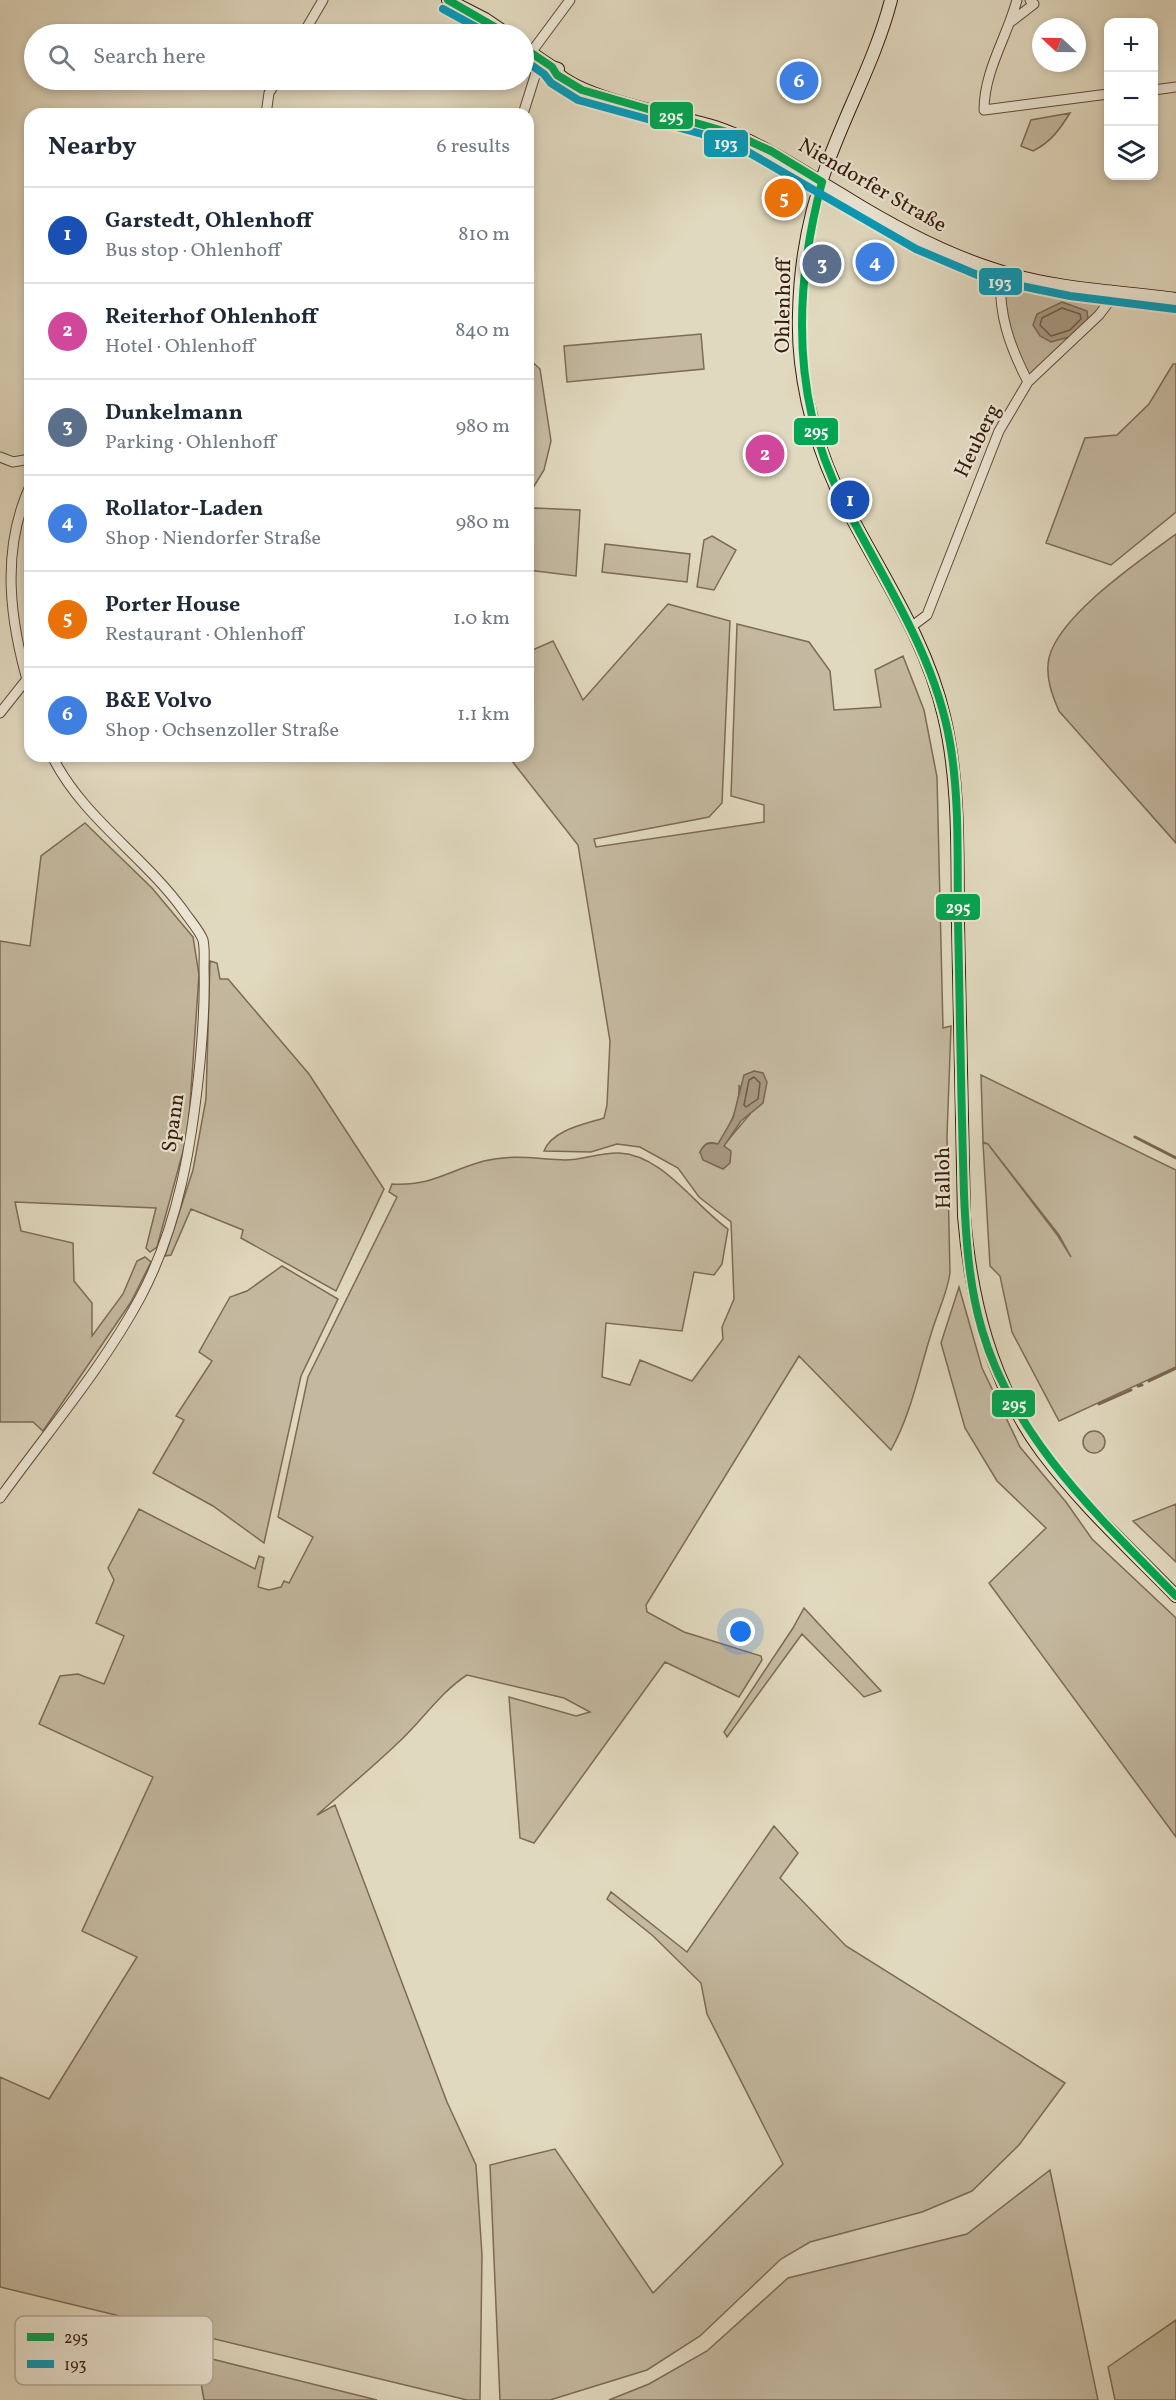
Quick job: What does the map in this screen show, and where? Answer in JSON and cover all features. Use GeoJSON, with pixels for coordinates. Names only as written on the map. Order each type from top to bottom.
{"type":"FeatureCollection","features":[{"type":"Feature","properties":{"kind":"main road"},"geometry":{"type":"LineString","coordinates":[[448,0],[492,24]]}},
{"type":"Feature","properties":{"kind":"main road","name":"Ohlenhoff"},"geometry":{"type":"LineString","coordinates":[[891,0],[868,70],[822,182],[810,222],[802,265],[799,317],[802,371],[810,408],[830,472],[911,627],[938,692]]}},
{"type":"Feature","properties":{"kind":"main road","name":"Niendorfer Straße"},"geometry":{"type":"LineString","coordinates":[[534,56],[586,83],[591,90],[627,105],[734,134],[771,151],[921,240],[1000,272],[1071,286],[1176,299]]}},
{"type":"Feature","properties":{"kind":"main road","name":"Halloh"},"geometry":{"type":"LineString","coordinates":[[938,692],[950,744],[955,792],[964,1216],[969,1276],[981,1325],[991,1357],[1007,1392],[1042,1451],[1082,1499],[1176,1596]]}},
{"type":"Feature","properties":{"kind":"street"},"geometry":{"type":"LineString","coordinates":[[309,24],[323,0]]}},
{"type":"Feature","properties":{"kind":"street"},"geometry":{"type":"LineString","coordinates":[[534,50],[570,0]]}},
{"type":"Feature","properties":{"kind":"street"},"geometry":{"type":"LineString","coordinates":[[1017,0],[1012,21],[998,51],[984,96],[984,110],[1104,95]]}},
{"type":"Feature","properties":{"kind":"street"},"geometry":{"type":"LineString","coordinates":[[1012,21],[1034,4],[1030,0]]}},
{"type":"Feature","properties":{"kind":"street"},"geometry":{"type":"LineString","coordinates":[[1158,89],[1176,87]]}},
{"type":"Feature","properties":{"kind":"street"},"geometry":{"type":"LineString","coordinates":[[267,108],[271,90]]}},
{"type":"Feature","properties":{"kind":"street"},"geometry":{"type":"LineString","coordinates":[[524,108],[526,90]]}},
{"type":"Feature","properties":{"kind":"street"},"geometry":{"type":"LineString","coordinates":[[1000,272],[1002,310],[1012,350],[1028,382]]}},
{"type":"Feature","properties":{"kind":"street","name":"Heuberg"},"geometry":{"type":"LineString","coordinates":[[911,627],[927,615],[999,431],[1028,382],[1099,315],[1108,303],[1110,290]]}},
{"type":"Feature","properties":{"kind":"street"},"geometry":{"type":"LineString","coordinates":[[0,457],[13,462],[24,460]]}},
{"type":"Feature","properties":{"kind":"street"},"geometry":{"type":"LineString","coordinates":[[24,503],[12,538],[10,596],[24,664]]}},
{"type":"Feature","properties":{"kind":"street"},"geometry":{"type":"LineString","coordinates":[[0,602],[10,596]]}},
{"type":"Feature","properties":{"kind":"street"},"geometry":{"type":"LineString","coordinates":[[0,713],[24,683]]}},
{"type":"Feature","properties":{"kind":"street","name":"Spann"},"geometry":{"type":"LineString","coordinates":[[0,1498],[92,1372],[140,1298],[170,1230],[185,1173],[194,1121],[206,1003],[203,939],[170,892],[119,838],[93,815],[65,782],[55,762]]}},
{"type":"Feature","properties":{"kind":"shaded area"},"geometry":{"type":"Polygon","coordinates":[[[1070,113],[1055,135],[1045,144],[1033,151],[1021,146],[1031,120],[1070,113]]]}},
{"type":"Feature","properties":{"kind":"shaded area"},"geometry":{"type":"Polygon","coordinates":[[[1004,278],[1105,295],[1101,309],[1031,378],[1009,330],[1004,304],[1004,278]]]}},
{"type":"Feature","properties":{"kind":"shaded area"},"geometry":{"type":"Polygon","coordinates":[[[701,334],[704,369],[567,382],[564,346],[701,334]]]}},
{"type":"Feature","properties":{"kind":"shaded area"},"geometry":{"type":"Polygon","coordinates":[[[534,364],[540,369],[551,441],[544,470],[534,486],[534,364]]]}},
{"type":"Feature","properties":{"kind":"shaded area"},"geometry":{"type":"Polygon","coordinates":[[[1173,364],[1176,364],[1176,512],[1111,565],[1046,543],[1085,438],[1117,435],[1149,404],[1173,364]]]}},
{"type":"Feature","properties":{"kind":"shaded area"},"geometry":{"type":"Polygon","coordinates":[[[534,509],[580,510],[576,576],[534,571],[534,509]]]}},
{"type":"Feature","properties":{"kind":"shaded area"},"geometry":{"type":"Polygon","coordinates":[[[1176,534],[1176,843],[1059,711],[1052,692],[1048,665],[1056,641],[1085,606],[1176,534]]]}},
{"type":"Feature","properties":{"kind":"shaded area"},"geometry":{"type":"Polygon","coordinates":[[[712,536],[736,550],[714,590],[697,587],[704,540],[712,536]]]}},
{"type":"Feature","properties":{"kind":"shaded area"},"geometry":{"type":"Polygon","coordinates":[[[605,544],[690,554],[687,582],[602,572],[605,544]]]}},
{"type":"Feature","properties":{"kind":"shaded area"},"geometry":{"type":"Polygon","coordinates":[[[668,604],[730,621],[722,803],[709,817],[594,839],[596,847],[764,822],[764,805],[731,796],[737,624],[809,642],[830,671],[834,710],[881,707],[875,670],[903,656],[924,710],[937,777],[943,1028],[951,1026],[947,1137],[950,1273],[910,1406],[891,1450],[799,1356],[646,1605],[647,1612],[684,1632],[761,1656],[762,1660],[739,1697],[665,1662],[534,1843],[520,1838],[509,1697],[576,1716],[590,1712],[564,1698],[467,1675],[441,1697],[391,1750],[317,1815],[335,1805],[447,2102],[476,2165],[482,2255],[480,2400],[467,2400],[213,2339],[213,2316],[120,2316],[0,2287],[0,2077],[49,2099],[137,1957],[82,1931],[153,1777],[39,1724],[60,1676],[78,1674],[104,1684],[124,1636],[96,1623],[114,1580],[108,1568],[139,1509],[255,1569],[259,1556],[264,1558],[258,1587],[269,1590],[281,1587],[284,1581],[289,1583],[313,1537],[278,1517],[308,1377],[397,1197],[389,1192],[392,1184],[418,1183],[484,1161],[504,1158],[565,1160],[619,1153],[650,1162],[728,1229],[722,1264],[714,1275],[694,1272],[682,1331],[606,1323],[602,1377],[630,1385],[640,1360],[692,1381],[723,1339],[722,1327],[734,1299],[731,1222],[699,1197],[678,1168],[640,1147],[617,1144],[591,1152],[544,1151],[548,1144],[561,1133],[604,1118],[607,1105],[610,1041],[578,845],[513,762],[534,762],[534,649],[553,641],[583,700],[668,604]],[[739,1085],[736,1109],[718,1144],[707,1144],[700,1152],[723,1146],[750,1114],[739,1085]]]}},
{"type":"Feature","properties":{"kind":"shaded area"},"geometry":{"type":"Polygon","coordinates":[[[85,823],[152,888],[193,937],[199,975],[188,1133],[157,1247],[150,1252],[146,1248],[156,1208],[15,1202],[21,1231],[73,1243],[74,1281],[92,1303],[92,1336],[123,1294],[137,1261],[145,1257],[151,1262],[131,1302],[43,1431],[33,1422],[0,1422],[0,941],[30,946],[41,856],[85,823]]]}},
{"type":"Feature","properties":{"kind":"shaded area"},"geometry":{"type":"Polygon","coordinates":[[[210,961],[217,963],[220,979],[228,979],[309,1074],[384,1189],[336,1291],[241,1238],[243,1230],[191,1209],[171,1255],[165,1256],[193,1170],[206,1099],[210,961]]]}},
{"type":"Feature","properties":{"kind":"shaded area"},"geometry":{"type":"Polygon","coordinates":[[[981,1075],[1176,1170],[1176,1367],[1059,1421],[1012,1332],[1000,1276],[990,1266],[983,1143],[988,1144],[983,1142],[981,1075]],[[988,1144],[1058,1236],[1071,1257],[1059,1235],[988,1144]]]}},
{"type":"Feature","properties":{"kind":"shaded area"},"geometry":{"type":"Polygon","coordinates":[[[282,1266],[338,1299],[301,1376],[264,1543],[213,1506],[153,1473],[184,1420],[176,1416],[212,1361],[199,1352],[230,1297],[247,1291],[282,1266]]]}},
{"type":"Feature","properties":{"kind":"shaded area"},"geometry":{"type":"Polygon","coordinates":[[[959,1287],[982,1368],[1020,1447],[1066,1502],[1092,1539],[1176,1618],[1176,1837],[989,1583],[1046,1528],[997,1481],[965,1428],[941,1343],[959,1287]]]}},
{"type":"Feature","properties":{"kind":"shaded area"},"geometry":{"type":"Polygon","coordinates":[[[1090,1431],[1098,1431],[1105,1438],[1105,1446],[1098,1453],[1090,1453],[1083,1446],[1083,1438],[1090,1431]]]}},
{"type":"Feature","properties":{"kind":"shaded area"},"geometry":{"type":"Polygon","coordinates":[[[1176,1504],[1176,1562],[1133,1521],[1176,1504]]]}},
{"type":"Feature","properties":{"kind":"shaded area"},"geometry":{"type":"Polygon","coordinates":[[[804,1608],[881,1691],[864,1697],[802,1634],[727,1737],[724,1732],[804,1608]]]}},
{"type":"Feature","properties":{"kind":"shaded area"},"geometry":{"type":"Polygon","coordinates":[[[774,1826],[798,1853],[780,1878],[846,1946],[1065,2083],[1019,2145],[972,2191],[922,2212],[810,2242],[781,2259],[700,2336],[647,2370],[550,2400],[500,2400],[490,2165],[555,2149],[653,2293],[783,2164],[707,2014],[701,1983],[652,1935],[607,1899],[611,1892],[687,1952],[774,1826]]]}},
{"type":"Feature","properties":{"kind":"shaded area"},"geometry":{"type":"Polygon","coordinates":[[[1050,2170],[1098,2400],[609,2400],[649,2384],[707,2351],[788,2278],[967,2234],[1050,2170]]]}},
{"type":"Feature","properties":{"kind":"shaded area"},"geometry":{"type":"Polygon","coordinates":[[[1176,2320],[1176,2400],[1115,2400],[1108,2367],[1176,2320]]]}},
{"type":"Feature","properties":{"kind":"shaded area"},"geometry":{"type":"Polygon","coordinates":[[[213,2359],[377,2400],[204,2400],[201,2385],[213,2385],[213,2359]]]}},
{"type":"Feature","properties":{"kind":"water"},"geometry":{"type":"Polygon","coordinates":[[[1062,302],[1087,311],[1088,321],[1073,336],[1051,342],[1040,336],[1033,325],[1037,314],[1062,302]]]}},
{"type":"Feature","properties":{"kind":"water"},"geometry":{"type":"Polygon","coordinates":[[[754,1071],[763,1073],[767,1082],[763,1103],[741,1121],[724,1146],[731,1151],[730,1163],[723,1169],[703,1160],[700,1152],[707,1144],[718,1144],[733,1118],[744,1075],[754,1071]]]}},
{"type":"Feature","properties":{"kind":"waterway"},"geometry":{"type":"LineString","coordinates":[[1135,1137],[1176,1158]]}},
{"type":"Feature","properties":{"kind":"waterway"},"geometry":{"type":"LineString","coordinates":[[1149,1381],[1176,1368]]}},
{"type":"Feature","properties":{"kind":"waterway"},"geometry":{"type":"LineString","coordinates":[[1138,1386],[1142,1385]]}},
{"type":"Feature","properties":{"kind":"waterway"},"geometry":{"type":"LineString","coordinates":[[1099,1404],[1131,1390]]}},
{"type":"Feature","properties":{"kind":"transit line","name":"295"},"geometry":{"type":"LineString","coordinates":[[448,0],[490,24]]}},
{"type":"Feature","properties":{"kind":"transit line","name":"193"},"geometry":{"type":"LineString","coordinates":[[443,9],[471,24]]}},
{"type":"Feature","properties":{"kind":"transit line","name":"295"},"geometry":{"type":"LineString","coordinates":[[534,55],[552,67],[557,75],[582,90],[734,134],[771,151],[822,182]]}},
{"type":"Feature","properties":{"kind":"transit line","name":"193"},"geometry":{"type":"LineString","coordinates":[[534,67],[551,83],[578,100],[702,134],[748,152],[916,249],[987,279],[1070,296],[1175,309]]}},
{"type":"Feature","properties":{"kind":"transit line","name":"295"},"geometry":{"type":"LineString","coordinates":[[822,182],[806,262],[803,303],[802,343],[813,422],[825,461],[842,499],[920,648],[943,710],[950,743],[957,832],[964,1194],[969,1263],[982,1330],[996,1369],[1037,1441],[1089,1506],[1176,1596]]}},
{"type":"Feature","properties":{"kind":"place","name":"B&E Volvo"},"geometry":{"type":"Point","coordinates":[799,81]}},
{"type":"Feature","properties":{"kind":"place","name":"Porter House"},"geometry":{"type":"Point","coordinates":[784,198]}},
{"type":"Feature","properties":{"kind":"place","name":"Rollator-Laden"},"geometry":{"type":"Point","coordinates":[875,262]}},
{"type":"Feature","properties":{"kind":"place","name":"Dunkelmann"},"geometry":{"type":"Point","coordinates":[822,264]}},
{"type":"Feature","properties":{"kind":"place","name":"Reiterhof Ohlenhoff"},"geometry":{"type":"Point","coordinates":[765,454]}},
{"type":"Feature","properties":{"kind":"place","name":"Garstedt, Ohlenhoff"},"geometry":{"type":"Point","coordinates":[850,500]}}]}
